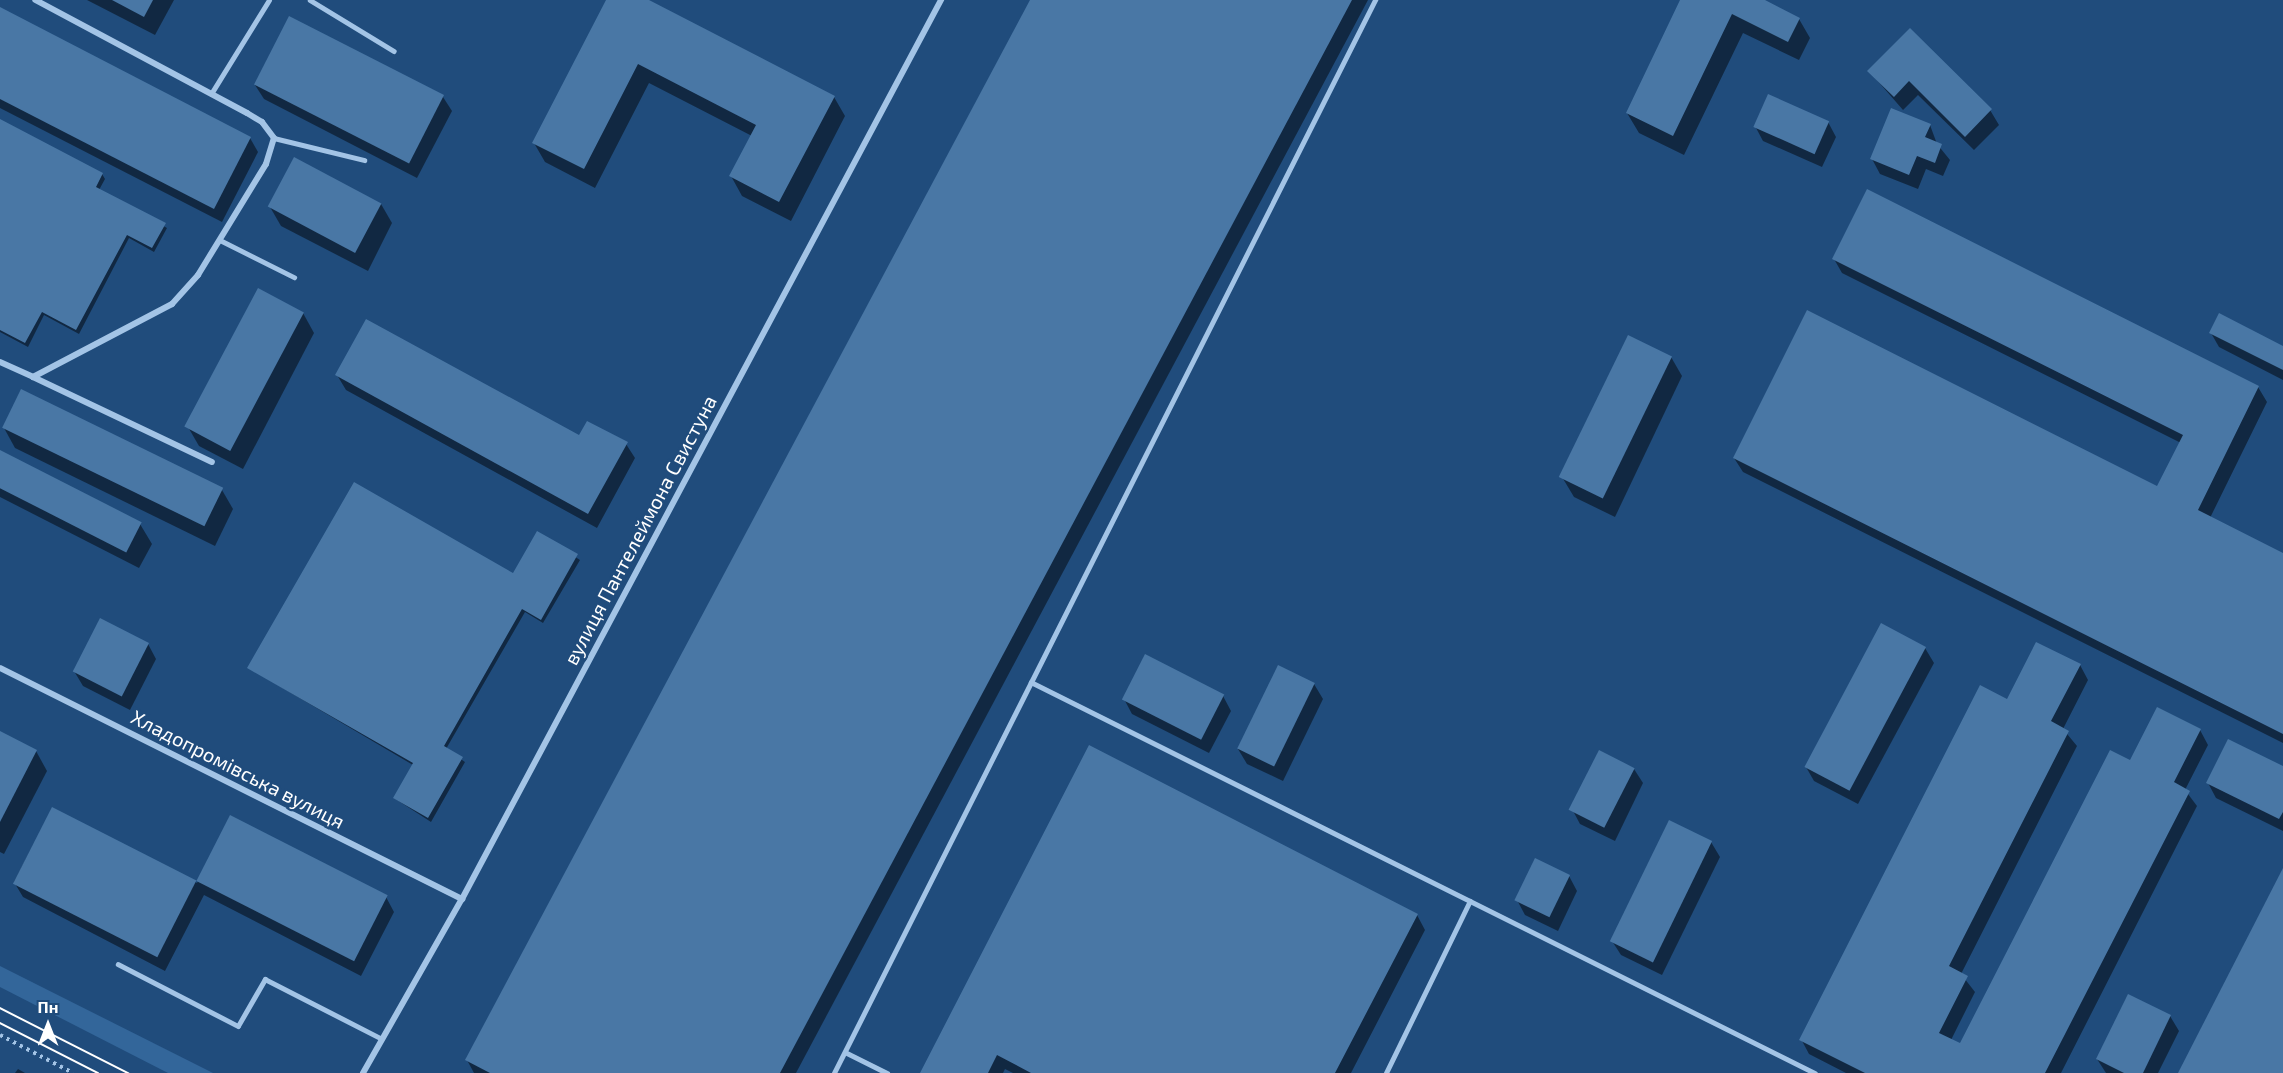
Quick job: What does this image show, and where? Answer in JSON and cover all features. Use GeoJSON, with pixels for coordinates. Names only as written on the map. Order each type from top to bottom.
{"type":"FeatureCollection","features":[{"type":"Feature","properties":{"kind":"street"},"geometry":{"type":"LineString","coordinates":[[33,377],[172,304],[220,240],[266,164],[274,138],[262,122],[35,0]]}},
{"type":"Feature","properties":{"kind":"street","name":"вулиця Пантелеймона Свистуна"},"geometry":{"type":"LineString","coordinates":[[363,1073],[462,899],[941,0]]}},
{"type":"Feature","properties":{"kind":"street"},"geometry":{"type":"LineString","coordinates":[[0,362],[212,462]]}},
{"type":"Feature","properties":{"kind":"street","name":"Хладопромівська вулиця"},"geometry":{"type":"LineString","coordinates":[[0,668],[462,899]]}},
{"type":"Feature","properties":{"kind":"lane"},"geometry":{"type":"LineString","coordinates":[[211,94],[269,0]]}},
{"type":"Feature","properties":{"kind":"lane"},"geometry":{"type":"LineString","coordinates":[[310,0],[394,51]]}},
{"type":"Feature","properties":{"kind":"lane"},"geometry":{"type":"LineString","coordinates":[[834,1073],[1375,0]]}},
{"type":"Feature","properties":{"kind":"lane"},"geometry":{"type":"LineString","coordinates":[[274,138],[364,160]]}},
{"type":"Feature","properties":{"kind":"lane"},"geometry":{"type":"LineString","coordinates":[[220,240],[294,277]]}},
{"type":"Feature","properties":{"kind":"lane"},"geometry":{"type":"LineString","coordinates":[[1031,682],[1815,1073]]}},
{"type":"Feature","properties":{"kind":"lane"},"geometry":{"type":"LineString","coordinates":[[1386,1073],[1470,901]]}},
{"type":"Feature","properties":{"kind":"lane"},"geometry":{"type":"LineString","coordinates":[[118,964],[238,1026],[265,979],[382,1039]]}},
{"type":"Feature","properties":{"kind":"lane"},"geometry":{"type":"LineString","coordinates":[[848,1053],[887,1073]]}},
{"type":"Feature","properties":{"kind":"path"},"geometry":{"type":"LineString","coordinates":[[0,1035],[73,1073]]}},
{"type":"Feature","properties":{"kind":"shaded area"},"geometry":{"type":"Polygon","coordinates":[[[0,966],[213,1073],[168,1073],[0,987],[0,966]]]}},
{"type":"Feature","properties":{"kind":"building"},"geometry":{"type":"Polygon","coordinates":[[[112,0],[153,0],[144,17],[112,0]]]}},
{"type":"Feature","properties":{"kind":"building"},"geometry":{"type":"Polygon","coordinates":[[[606,0],[649,0],[835,96],[779,202],[729,176],[756,125],[638,64],[584,169],[532,143],[606,0]]]}},
{"type":"Feature","properties":{"kind":"building"},"geometry":{"type":"Polygon","coordinates":[[[1030,0],[1352,0],[780,1073],[490,1073],[465,1060],[1030,0]]]}},
{"type":"Feature","properties":{"kind":"building"},"geometry":{"type":"Polygon","coordinates":[[[1680,0],[1765,0],[1800,18],[1788,42],[1732,14],[1673,136],[1626,113],[1680,0]]]}},
{"type":"Feature","properties":{"kind":"building"},"geometry":{"type":"Polygon","coordinates":[[[0,7],[251,137],[214,209],[0,99],[0,7]]]}},
{"type":"Feature","properties":{"kind":"building"},"geometry":{"type":"Polygon","coordinates":[[[289,16],[444,95],[409,164],[254,85],[289,16]]]}},
{"type":"Feature","properties":{"kind":"building"},"geometry":{"type":"Polygon","coordinates":[[[1910,28],[1992,109],[1965,137],[1909,81],[1894,97],[1867,71],[1910,28]]]}},
{"type":"Feature","properties":{"kind":"building"},"geometry":{"type":"Polygon","coordinates":[[[1768,94],[1829,121],[1815,154],[1753,127],[1768,94]]]}},
{"type":"Feature","properties":{"kind":"building"},"geometry":{"type":"Polygon","coordinates":[[[1891,108],[1931,124],[1925,137],[1942,144],[1935,163],[1917,156],[1909,175],[1870,159],[1891,108]]]}},
{"type":"Feature","properties":{"kind":"building"},"geometry":{"type":"Polygon","coordinates":[[[0,119],[103,173],[96,187],[166,223],[152,248],[127,235],[76,330],[42,312],[25,343],[0,330],[0,119]]]}},
{"type":"Feature","properties":{"kind":"building"},"geometry":{"type":"Polygon","coordinates":[[[294,157],[381,203],[355,253],[268,206],[294,157]]]}},
{"type":"Feature","properties":{"kind":"building"},"geometry":{"type":"Polygon","coordinates":[[[1867,189],[2259,386],[2198,510],[2283,553],[2283,734],[1733,458],[1807,310],[2157,486],[2183,435],[1832,259],[1867,189]]]}},
{"type":"Feature","properties":{"kind":"building"},"geometry":{"type":"Polygon","coordinates":[[[258,288],[304,312],[230,451],[184,427],[258,288]]]}},
{"type":"Feature","properties":{"kind":"building"},"geometry":{"type":"Polygon","coordinates":[[[2219,313],[2283,346],[2283,370],[2209,333],[2219,313]]]}},
{"type":"Feature","properties":{"kind":"building"},"geometry":{"type":"Polygon","coordinates":[[[366,319],[579,435],[587,421],[628,442],[588,514],[335,375],[366,319]]]}},
{"type":"Feature","properties":{"kind":"building"},"geometry":{"type":"Polygon","coordinates":[[[1628,335],[1672,356],[1603,498],[1559,477],[1628,335]]]}},
{"type":"Feature","properties":{"kind":"building"},"geometry":{"type":"Polygon","coordinates":[[[21,389],[223,488],[204,526],[2,428],[21,389]]]}},
{"type":"Feature","properties":{"kind":"building"},"geometry":{"type":"Polygon","coordinates":[[[0,450],[142,522],[126,552],[0,488],[0,450]]]}},
{"type":"Feature","properties":{"kind":"building"},"geometry":{"type":"Polygon","coordinates":[[[354,482],[513,573],[537,531],[578,554],[541,620],[522,609],[444,746],[463,757],[428,818],[393,798],[413,763],[247,668],[354,482]]]}},
{"type":"Feature","properties":{"kind":"building"},"geometry":{"type":"Polygon","coordinates":[[[100,618],[149,643],[122,696],[73,671],[100,618]]]}},
{"type":"Feature","properties":{"kind":"building"},"geometry":{"type":"Polygon","coordinates":[[[1881,623],[1926,647],[1850,791],[1804,767],[1881,623]]]}},
{"type":"Feature","properties":{"kind":"building"},"geometry":{"type":"Polygon","coordinates":[[[2036,642],[2081,664],[2051,721],[2069,731],[1949,966],[1968,976],[1939,1033],[1960,1043],[2110,750],[2130,760],[2157,707],[2201,729],[2174,782],[2190,791],[2045,1073],[1865,1073],[1799,1040],[1980,685],[2007,699],[2036,642]]]}},
{"type":"Feature","properties":{"kind":"building"},"geometry":{"type":"Polygon","coordinates":[[[1145,654],[1224,694],[1201,740],[1122,699],[1145,654]]]}},
{"type":"Feature","properties":{"kind":"building"},"geometry":{"type":"Polygon","coordinates":[[[1278,665],[1315,683],[1274,767],[1237,749],[1278,665]]]}},
{"type":"Feature","properties":{"kind":"building"},"geometry":{"type":"Polygon","coordinates":[[[0,731],[37,750],[0,822],[0,731]]]}},
{"type":"Feature","properties":{"kind":"building"},"geometry":{"type":"Polygon","coordinates":[[[2228,739],[2283,766],[2283,812],[2279,819],[2206,783],[2228,739]]]}},
{"type":"Feature","properties":{"kind":"building"},"geometry":{"type":"Polygon","coordinates":[[[1089,745],[1418,914],[1335,1073],[1031,1073],[997,1055],[988,1073],[920,1073],[1089,745]]]}},
{"type":"Feature","properties":{"kind":"building"},"geometry":{"type":"Polygon","coordinates":[[[1599,750],[1635,768],[1604,828],[1569,810],[1599,750]]]}},
{"type":"Feature","properties":{"kind":"building"},"geometry":{"type":"Polygon","coordinates":[[[52,807],[196,881],[157,957],[13,884],[52,807]]]}},
{"type":"Feature","properties":{"kind":"building"},"geometry":{"type":"Polygon","coordinates":[[[230,815],[388,895],[354,961],[196,881],[230,815]]]}},
{"type":"Feature","properties":{"kind":"building"},"geometry":{"type":"Polygon","coordinates":[[[1669,820],[1712,841],[1653,962],[1610,941],[1669,820]]]}},
{"type":"Feature","properties":{"kind":"building"},"geometry":{"type":"Polygon","coordinates":[[[1535,858],[1570,875],[1549,917],[1514,900],[1535,858]]]}},
{"type":"Feature","properties":{"kind":"building"},"geometry":{"type":"Polygon","coordinates":[[[2283,868],[2283,1073],[2178,1073],[2283,868]]]}},
{"type":"Feature","properties":{"kind":"building"},"geometry":{"type":"Polygon","coordinates":[[[2128,994],[2171,1015],[2143,1073],[2124,1073],[2096,1059],[2128,994]]]}},
{"type":"Feature","properties":{"kind":"tram line"},"geometry":{"type":"LineString","coordinates":[[0,1008],[128,1073]]}},
{"type":"Feature","properties":{"kind":"tram line"},"geometry":{"type":"LineString","coordinates":[[0,1023],[98,1073]]}}]}
